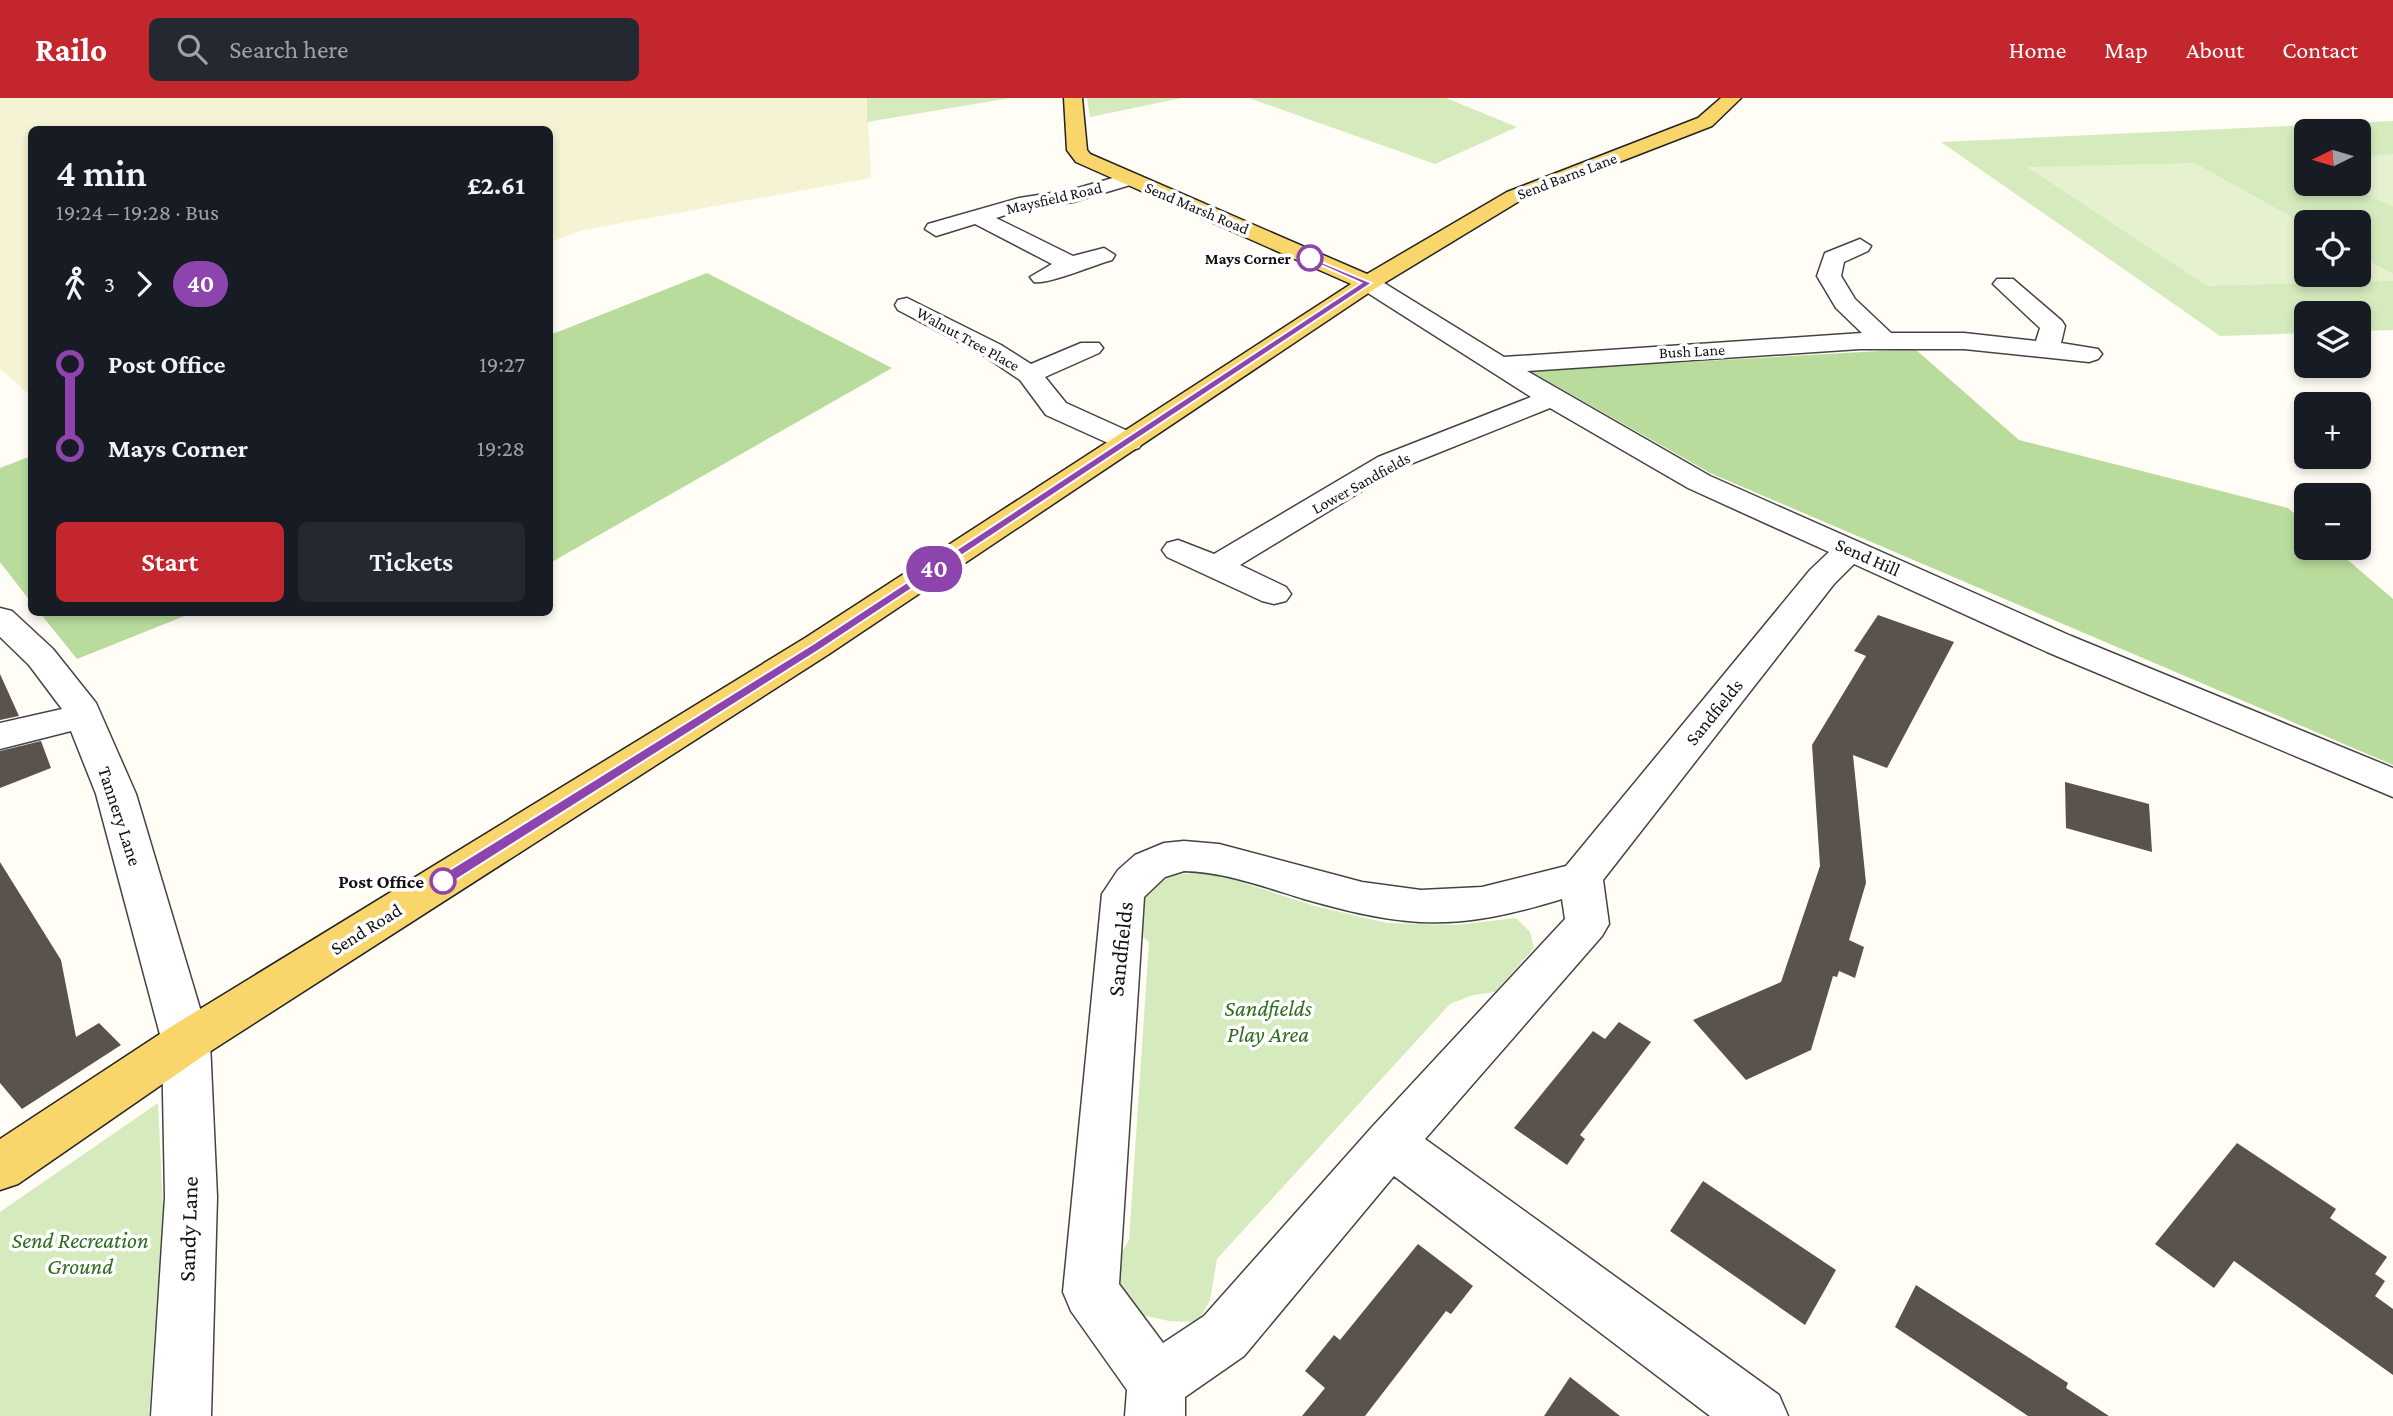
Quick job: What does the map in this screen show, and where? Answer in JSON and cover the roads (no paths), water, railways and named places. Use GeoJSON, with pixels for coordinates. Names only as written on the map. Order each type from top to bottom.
{"type":"FeatureCollection","features":[{"type":"Feature","properties":{"kind":"main road","name":"Send Marsh Road"},"geometry":{"type":"LineString","coordinates":[[1073,98],[1077,150],[1083,158],[1368,283]]}},
{"type":"Feature","properties":{"kind":"main road","name":"Send Barns Lane"},"geometry":{"type":"LineString","coordinates":[[1368,283],[1514,195],[1705,122],[1732,98]]}},
{"type":"Feature","properties":{"kind":"main road","name":"Send Road"},"geometry":{"type":"LineString","coordinates":[[0,1167],[186,1042],[817,646],[1368,283]]}},
{"type":"Feature","properties":{"kind":"street","name":"Maysfield Road"},"geometry":{"type":"LineString","coordinates":[[936,229],[977,217],[1024,198],[1073,196],[1130,179]]}},
{"type":"Feature","properties":{"kind":"street"},"geometry":{"type":"LineString","coordinates":[[977,217],[1070,264]]}},
{"type":"Feature","properties":{"kind":"street"},"geometry":{"type":"LineString","coordinates":[[1860,246],[1833,258],[1829,276],[1845,303],[1884,341]]}},
{"type":"Feature","properties":{"kind":"street"},"geometry":{"type":"LineString","coordinates":[[1042,276],[1070,264],[1104,255]]}},
{"type":"Feature","properties":{"kind":"street","name":"Send Hill"},"geometry":{"type":"LineString","coordinates":[[1368,283],[1552,398],[1699,482],[2059,644],[2393,783]]}},
{"type":"Feature","properties":{"kind":"street"},"geometry":{"type":"LineString","coordinates":[[2005,284],[2053,326],[2046,349]]}},
{"type":"Feature","properties":{"kind":"street","name":"Walnut Tree Place"},"geometry":{"type":"LineString","coordinates":[[907,305],[992,350],[1029,374],[1056,409],[1129,442]]}},
{"type":"Feature","properties":{"kind":"street","name":"Bush Lane"},"geometry":{"type":"LineString","coordinates":[[1500,365],[1884,341],[1964,341],[2089,354]]}},
{"type":"Feature","properties":{"kind":"street","name":"Walnut Tree Place"},"geometry":{"type":"LineString","coordinates":[[1029,374],[1090,348]]}},
{"type":"Feature","properties":{"kind":"street","name":"Lower Sandfields"},"geometry":{"type":"LineString","coordinates":[[1216,566],[1388,463],[1552,398]]}},
{"type":"Feature","properties":{"kind":"street","name":"Sandfields"},"geometry":{"type":"LineString","coordinates":[[1581,877],[1587,924],[1390,1143],[1224,1336],[1156,1399],[1091,1292],[1123,894],[1137,873],[1169,857],[1205,855],[1375,902],[1434,908],[1498,902],[1581,877],[1822,577],[1850,549]]}},
{"type":"Feature","properties":{"kind":"street"},"geometry":{"type":"LineString","coordinates":[[1178,550],[1274,594]]}},
{"type":"Feature","properties":{"kind":"street","name":"Tannery Lane"},"geometry":{"type":"LineString","coordinates":[[0,618],[41,657],[78,703],[116,794],[186,1042]]}},
{"type":"Feature","properties":{"kind":"street"},"geometry":{"type":"LineString","coordinates":[[0,736],[83,716]]}},
{"type":"Feature","properties":{"kind":"street","name":"Sandy Lane"},"geometry":{"type":"LineString","coordinates":[[181,1416],[191,1197],[186,1042]]}},
{"type":"Feature","properties":{"kind":"street"},"geometry":{"type":"LineString","coordinates":[[1390,1143],[1758,1416]]}},
{"type":"Feature","properties":{"kind":"place","name":"Mays Corner"},"geometry":{"type":"Point","coordinates":[1310,258]}},
{"type":"Feature","properties":{"kind":"place","name":"Post Office"},"geometry":{"type":"Point","coordinates":[443,881]}},
{"type":"Feature","properties":{"kind":"park label","name":"Sandfields Play Area"},"geometry":{"type":"Point","coordinates":[1268,1021]}},
{"type":"Feature","properties":{"kind":"park label","name":"Send Recreation Ground"},"geometry":{"type":"Point","coordinates":[80,1253]}}]}
